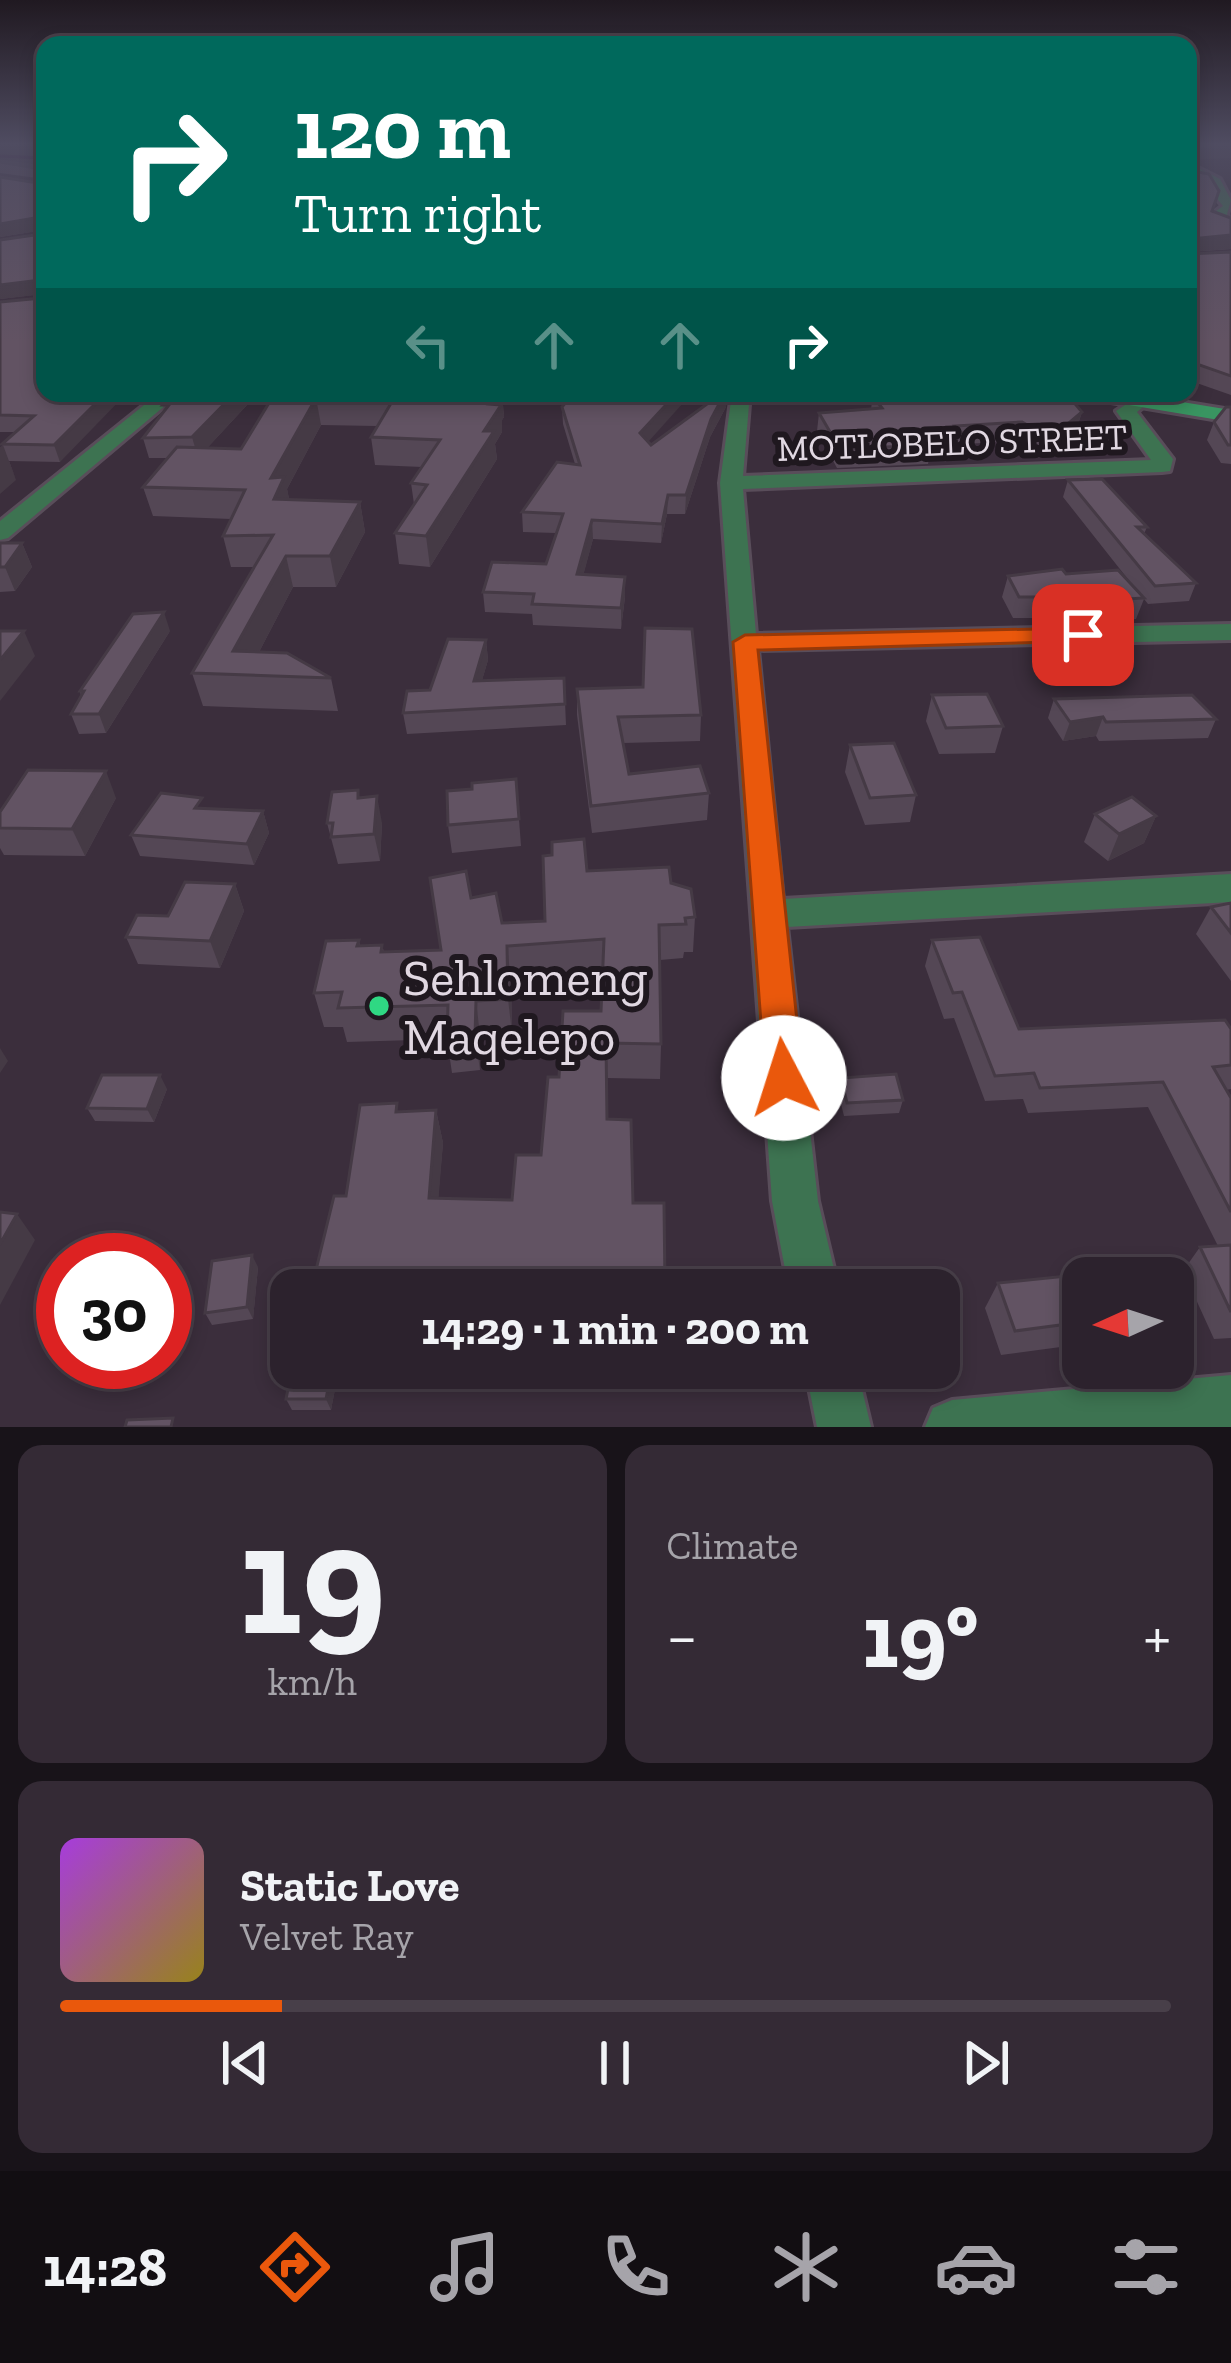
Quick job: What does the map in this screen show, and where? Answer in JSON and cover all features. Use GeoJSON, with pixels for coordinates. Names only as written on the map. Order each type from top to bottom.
{"type":"FeatureCollection","features":[{"type":"Feature","properties":{"kind":"main road"},"geometry":{"type":"LineString","coordinates":[[1146,402],[1231,416]]}},
{"type":"Feature","properties":{"kind":"street"},"geometry":{"type":"LineString","coordinates":[[0,532],[160,402]]}},
{"type":"Feature","properties":{"kind":"street"},"geometry":{"type":"LineString","coordinates":[[740,402],[731,483],[795,1201],[810,1269]]}},
{"type":"Feature","properties":{"kind":"street","name":"MOTLOBELO STREET"},"geometry":{"type":"LineString","coordinates":[[731,483],[1162,466],[1162,459],[1126,411],[1139,402]]}},
{"type":"Feature","properties":{"kind":"street"},"geometry":{"type":"LineString","coordinates":[[745,642],[1231,632]]}},
{"type":"Feature","properties":{"kind":"street"},"geometry":{"type":"LineString","coordinates":[[769,914],[1231,888]]}},
{"type":"Feature","properties":{"kind":"street"},"geometry":{"type":"LineString","coordinates":[[836,1389],[844,1427]]}},
{"type":"Feature","properties":{"kind":"street"},"geometry":{"type":"LineString","coordinates":[[952,1427],[1231,1402]]}},
{"type":"Feature","properties":{"kind":"building"},"geometry":{"type":"Polygon","coordinates":[[[0,210],[36,210],[36,218],[0,224],[0,210]]]}},
{"type":"Feature","properties":{"kind":"building"},"geometry":{"type":"Polygon","coordinates":[[[1197,210],[1212,210],[1231,218],[1231,235],[1197,238],[1197,210]]]}},
{"type":"Feature","properties":{"kind":"building"},"geometry":{"type":"Polygon","coordinates":[[[36,235],[36,280],[0,285],[0,240],[36,235]]]}},
{"type":"Feature","properties":{"kind":"building"},"geometry":{"type":"Polygon","coordinates":[[[1231,252],[1231,376],[1197,364],[1197,254],[1231,252]]]}},
{"type":"Feature","properties":{"kind":"building"},"geometry":{"type":"Polygon","coordinates":[[[36,298],[36,402],[97,402],[54,445],[2,444],[34,416],[0,415],[0,302],[36,298]]]}},
{"type":"Feature","properties":{"kind":"building"},"geometry":{"type":"Polygon","coordinates":[[[226,402],[192,437],[143,438],[169,405],[163,405],[226,402]]]}},
{"type":"Feature","properties":{"kind":"building"},"geometry":{"type":"Polygon","coordinates":[[[270,402],[314,402],[271,478],[284,477],[274,499],[360,502],[330,556],[286,556],[233,651],[287,653],[331,678],[192,673],[273,535],[223,536],[245,490],[143,487],[177,447],[241,449],[270,402]]]}},
{"type":"Feature","properties":{"kind":"building"},"geometry":{"type":"Polygon","coordinates":[[[392,402],[501,405],[484,431],[494,431],[426,536],[395,533],[427,485],[411,483],[440,440],[371,437],[392,402]]]}},
{"type":"Feature","properties":{"kind":"building"},"geometry":{"type":"Polygon","coordinates":[[[566,402],[669,402],[640,433],[651,445],[710,402],[720,402],[686,495],[668,495],[662,524],[592,520],[577,574],[625,577],[621,608],[532,604],[534,594],[483,592],[492,562],[546,564],[563,514],[522,512],[557,462],[580,465],[562,407],[566,402]]]}},
{"type":"Feature","properties":{"kind":"building"},"geometry":{"type":"Polygon","coordinates":[[[878,402],[1074,402],[1082,412],[1051,438],[1022,422],[955,426],[966,437],[928,440],[932,445],[840,449],[819,413],[882,408],[878,402]]]}},
{"type":"Feature","properties":{"kind":"building"},"geometry":{"type":"Polygon","coordinates":[[[1231,407],[1231,445],[1214,422],[1231,407]]]}},
{"type":"Feature","properties":{"kind":"building"},"geometry":{"type":"Polygon","coordinates":[[[1102,479],[1147,527],[1137,527],[1196,583],[1155,586],[1068,480],[1102,479]]]}},
{"type":"Feature","properties":{"kind":"building"},"geometry":{"type":"Polygon","coordinates":[[[0,543],[22,543],[5,567],[0,567],[0,543]]]}},
{"type":"Feature","properties":{"kind":"building"},"geometry":{"type":"Polygon","coordinates":[[[1062,569],[1066,574],[1118,570],[1144,598],[1076,602],[1072,597],[1019,597],[1008,576],[1062,569]]]}},
{"type":"Feature","properties":{"kind":"building"},"geometry":{"type":"Polygon","coordinates":[[[164,612],[99,714],[71,714],[84,691],[80,691],[133,614],[164,612]]]}},
{"type":"Feature","properties":{"kind":"building"},"geometry":{"type":"Polygon","coordinates":[[[645,628],[692,629],[701,715],[618,717],[629,774],[700,766],[709,793],[591,806],[577,689],[643,687],[645,628]]]}},
{"type":"Feature","properties":{"kind":"building"},"geometry":{"type":"Polygon","coordinates":[[[0,631],[24,631],[0,660],[0,631]]]}},
{"type":"Feature","properties":{"kind":"building"},"geometry":{"type":"Polygon","coordinates":[[[448,639],[486,640],[474,681],[564,678],[565,704],[403,713],[407,691],[430,690],[448,639]]]}},
{"type":"Feature","properties":{"kind":"building"},"geometry":{"type":"Polygon","coordinates":[[[987,694],[1003,726],[946,728],[932,695],[987,694]]]}},
{"type":"Feature","properties":{"kind":"building"},"geometry":{"type":"Polygon","coordinates":[[[1192,695],[1216,719],[1106,722],[1103,717],[1070,722],[1054,699],[1192,695]]]}},
{"type":"Feature","properties":{"kind":"building"},"geometry":{"type":"Polygon","coordinates":[[[894,743],[916,795],[870,798],[850,745],[894,743]]]}},
{"type":"Feature","properties":{"kind":"building"},"geometry":{"type":"Polygon","coordinates":[[[28,770],[106,771],[72,829],[0,828],[0,812],[28,770]]]}},
{"type":"Feature","properties":{"kind":"building"},"geometry":{"type":"Polygon","coordinates":[[[516,779],[519,819],[448,825],[447,791],[516,779]]]}},
{"type":"Feature","properties":{"kind":"building"},"geometry":{"type":"Polygon","coordinates":[[[358,790],[358,798],[377,796],[374,834],[331,837],[333,823],[327,823],[332,792],[358,790]]]}},
{"type":"Feature","properties":{"kind":"building"},"geometry":{"type":"Polygon","coordinates":[[[161,793],[202,798],[195,808],[263,811],[247,844],[131,835],[161,793]]]}},
{"type":"Feature","properties":{"kind":"building"},"geometry":{"type":"Polygon","coordinates":[[[1132,797],[1156,816],[1119,834],[1095,814],[1132,797]]]}},
{"type":"Feature","properties":{"kind":"building"},"geometry":{"type":"Polygon","coordinates":[[[584,839],[587,871],[669,867],[671,883],[691,889],[695,917],[685,918],[686,924],[659,925],[661,1044],[606,1043],[607,1119],[631,1120],[633,1203],[664,1203],[665,1269],[316,1269],[334,1196],[346,1196],[360,1105],[397,1103],[396,1112],[436,1110],[429,1198],[512,1200],[516,1155],[541,1155],[548,1077],[559,1077],[563,1011],[601,1011],[604,939],[507,946],[508,999],[476,1001],[475,1036],[447,1039],[448,1005],[338,1008],[342,992],[314,993],[326,941],[359,940],[357,946],[382,945],[381,952],[441,950],[430,878],[466,871],[471,898],[496,893],[502,923],[545,921],[543,856],[552,855],[552,842],[584,839]]]}},
{"type":"Feature","properties":{"kind":"building"},"geometry":{"type":"Polygon","coordinates":[[[185,882],[235,884],[210,941],[126,937],[137,915],[168,916],[185,882]]]}},
{"type":"Feature","properties":{"kind":"building"},"geometry":{"type":"Polygon","coordinates":[[[1231,903],[1231,933],[1211,907],[1231,903]]]}},
{"type":"Feature","properties":{"kind":"building"},"geometry":{"type":"Polygon","coordinates":[[[980,937],[1019,1029],[1225,1020],[1231,1029],[1231,1065],[1213,1067],[1231,1098],[1231,1212],[1163,1082],[1040,1088],[1034,1073],[995,1076],[962,992],[953,993],[932,940],[980,937]]]}},
{"type":"Feature","properties":{"kind":"building"},"geometry":{"type":"Polygon","coordinates":[[[896,1074],[903,1100],[847,1103],[841,1078],[896,1074]]]}},
{"type":"Feature","properties":{"kind":"building"},"geometry":{"type":"Polygon","coordinates":[[[102,1075],[160,1075],[147,1109],[87,1108],[102,1075]]]}},
{"type":"Feature","properties":{"kind":"building"},"geometry":{"type":"Polygon","coordinates":[[[0,1212],[17,1214],[0,1244],[0,1212]]]}},
{"type":"Feature","properties":{"kind":"building"},"geometry":{"type":"Polygon","coordinates":[[[1231,1245],[1231,1312],[1200,1247],[1231,1245]]]}},
{"type":"Feature","properties":{"kind":"building"},"geometry":{"type":"Polygon","coordinates":[[[252,1255],[247,1307],[205,1313],[212,1261],[252,1255]]]}},
{"type":"Feature","properties":{"kind":"building"},"geometry":{"type":"Polygon","coordinates":[[[1062,1276],[1062,1325],[1015,1331],[998,1283],[1062,1276]]]}},
{"type":"Feature","properties":{"kind":"building"},"geometry":{"type":"Polygon","coordinates":[[[288,1389],[328,1389],[326,1399],[286,1399],[288,1389]]]}},
{"type":"Feature","properties":{"kind":"building"},"geometry":{"type":"Polygon","coordinates":[[[173,1418],[171,1427],[125,1427],[127,1420],[173,1418]]]}},
{"type":"Feature","properties":{"kind":"place","name":"Sehlomeng Maqelepo"},"geometry":{"type":"Point","coordinates":[379,1006]}},
{"type":"Feature","properties":{"kind":"route"},"geometry":{"type":"LineString","coordinates":[[784,1078],[745,642],[1083,635]]}}]}
